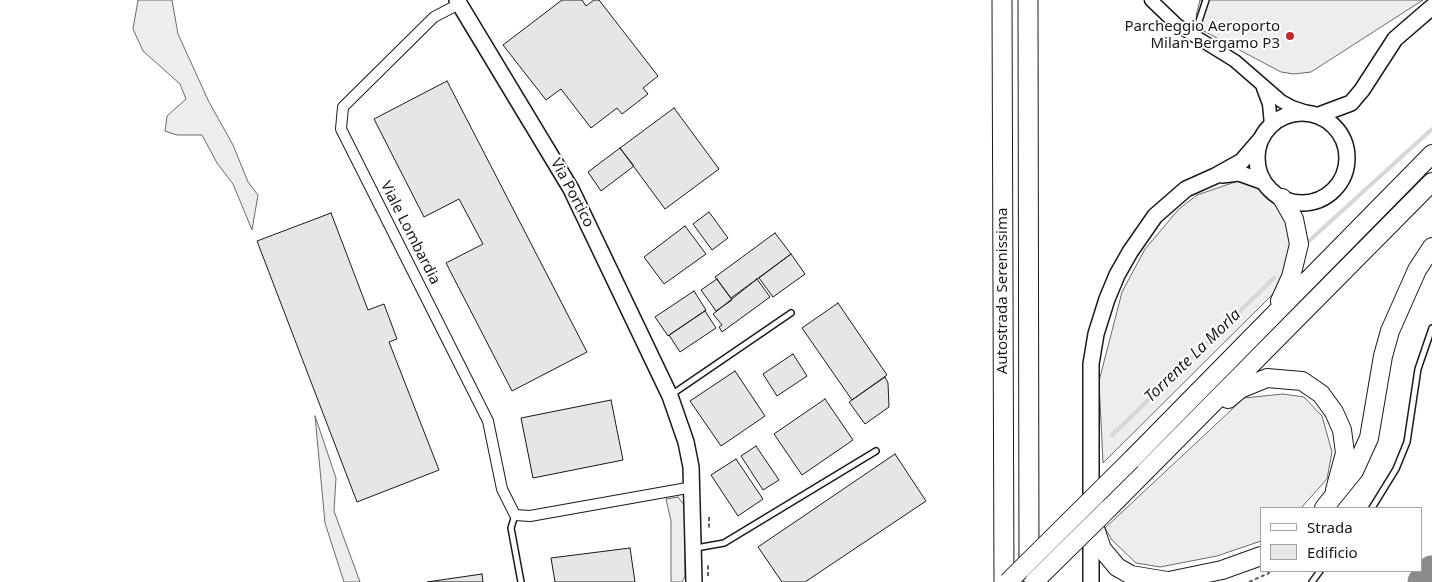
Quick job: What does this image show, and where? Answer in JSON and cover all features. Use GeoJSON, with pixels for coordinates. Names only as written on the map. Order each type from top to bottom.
{"type":"FeatureCollection","features":[{"type":"Feature","properties":{"kind":"highway","name":"Autostrada Serenissima"},"geometry":{"type":"LineString","coordinates":[[1002,0],[1004,582]]}},
{"type":"Feature","properties":{"kind":"highway","name":"Autostrada Serenissima"},"geometry":{"type":"LineString","coordinates":[[1028,0],[1029,582]]}},
{"type":"Feature","properties":{"kind":"highway"},"geometry":{"type":"LineString","coordinates":[[1008,582],[1131,460],[1432,154]]}},
{"type":"Feature","properties":{"kind":"highway"},"geometry":{"type":"LineString","coordinates":[[1034,582],[1432,182]]}},
{"type":"Feature","properties":{"kind":"highway"},"geometry":{"type":"LineString","coordinates":[[1273,315],[1291,277],[1299,244],[1294,219],[1282,198]]}},
{"type":"Feature","properties":{"kind":"highway"},"geometry":{"type":"LineString","coordinates":[[1328,505],[1354,471],[1369,438],[1383,356],[1390,331],[1417,270],[1432,246]]}},
{"type":"Feature","properties":{"kind":"highway"},"geometry":{"type":"LineString","coordinates":[[1178,437],[1199,424],[1240,388],[1253,382],[1267,378],[1302,381],[1320,394],[1334,412],[1342,430],[1344,453],[1328,505]]}},
{"type":"Feature","properties":{"kind":"highway"},"geometry":{"type":"LineString","coordinates":[[1091,517],[1102,549],[1117,567],[1131,575],[1166,581],[1222,570],[1260,556]]}},
{"type":"Feature","properties":{"kind":"main road","name":"Via Portico"},"geometry":{"type":"LineString","coordinates":[[458,2],[571,189],[670,396],[686,442],[693,487],[694,582]]}},
{"type":"Feature","properties":{"kind":"main road"},"geometry":{"type":"LineString","coordinates":[[1091,582],[1091,364],[1096,334],[1107,299],[1126,259],[1155,216],[1186,190],[1242,161],[1271,125],[1285,116],[1314,114],[1351,102],[1362,90],[1395,39],[1432,7]]}},
{"type":"Feature","properties":{"kind":"main road"},"geometry":{"type":"LineString","coordinates":[[1215,176],[1239,173],[1264,182],[1282,198],[1297,203],[1319,200],[1328,195],[1342,179],[1348,158],[1344,142],[1336,128],[1314,114]]}},
{"type":"Feature","properties":{"kind":"main road"},"geometry":{"type":"LineString","coordinates":[[1261,139],[1257,161],[1264,182]]}},
{"type":"Feature","properties":{"kind":"street"},"geometry":{"type":"LineString","coordinates":[[1151,0],[1167,17],[1235,61],[1286,104],[1314,114]]}},
{"type":"Feature","properties":{"kind":"street","name":"Viale Lombardia"},"geometry":{"type":"LineString","coordinates":[[458,2],[434,17],[343,107],[341,129],[488,421],[502,489],[516,515]]}},
{"type":"Feature","properties":{"kind":"street"},"geometry":{"type":"LineString","coordinates":[[1260,84],[1269,104],[1271,125]]}},
{"type":"Feature","properties":{"kind":"street"},"geometry":{"type":"LineString","coordinates":[[516,515],[530,516],[693,487]]}},
{"type":"Feature","properties":{"kind":"lane"},"geometry":{"type":"LineString","coordinates":[[1194,36],[1206,0]]}},
{"type":"Feature","properties":{"kind":"lane"},"geometry":{"type":"LineString","coordinates":[[670,396],[791,313]]}},
{"type":"Feature","properties":{"kind":"lane"},"geometry":{"type":"LineString","coordinates":[[1373,507],[1396,469],[1407,442],[1418,370],[1432,328]]}},
{"type":"Feature","properties":{"kind":"lane"},"geometry":{"type":"LineString","coordinates":[[694,548],[724,543],[876,451]]}},
{"type":"Feature","properties":{"kind":"lane"},"geometry":{"type":"LineString","coordinates":[[516,515],[511,528],[521,582]]}},
{"type":"Feature","properties":{"kind":"path"},"geometry":{"type":"LineString","coordinates":[[709,517],[709,530]]}},
{"type":"Feature","properties":{"kind":"path"},"geometry":{"type":"LineString","coordinates":[[708,563],[708,582]]}},
{"type":"Feature","properties":{"kind":"path"},"geometry":{"type":"LineString","coordinates":[[1250,582],[1269,572]]}},
{"type":"Feature","properties":{"kind":"shaded area"},"geometry":{"type":"Polygon","coordinates":[[[138,0],[172,0],[178,34],[209,102],[233,145],[248,182],[258,195],[252,230],[233,184],[217,163],[202,135],[177,135],[165,131],[167,116],[186,99],[180,84],[143,51],[133,29],[138,0]]]}},
{"type":"Feature","properties":{"kind":"shaded area","name":"Parcheggio Aeroporto Milan Bergamo P3"},"geometry":{"type":"Polygon","coordinates":[[[1200,0],[1423,0],[1311,72],[1294,74],[1281,72],[1200,29],[1196,16],[1200,0]]]}},
{"type":"Feature","properties":{"kind":"shaded area"},"geometry":{"type":"Polygon","coordinates":[[[1241,180],[1255,183],[1283,209],[1294,241],[1283,281],[1271,296],[1103,463],[1099,381],[1122,292],[1145,249],[1179,209],[1197,195],[1241,180]]]}},
{"type":"Feature","properties":{"kind":"shaded area"},"geometry":{"type":"Polygon","coordinates":[[[1283,394],[1304,397],[1322,416],[1332,452],[1327,479],[1302,507],[1260,507],[1260,541],[1217,556],[1160,567],[1136,563],[1112,540],[1105,528],[1244,398],[1283,394]]]}},
{"type":"Feature","properties":{"kind":"shaded area"},"geometry":{"type":"Polygon","coordinates":[[[315,416],[336,478],[334,511],[360,582],[344,582],[325,523],[315,416]]]}},
{"type":"Feature","properties":{"kind":"shaded area"},"geometry":{"type":"Polygon","coordinates":[[[678,497],[685,506],[685,576],[682,582],[671,582],[671,521],[666,499],[678,497]]]}},
{"type":"Feature","properties":{"kind":"building"},"geometry":{"type":"Polygon","coordinates":[[[562,0],[582,0],[586,6],[594,0],[599,0],[658,76],[643,88],[648,94],[622,114],[617,108],[591,128],[561,89],[546,100],[503,45],[562,0]]]}},
{"type":"Feature","properties":{"kind":"building"},"geometry":{"type":"Polygon","coordinates":[[[447,81],[587,352],[512,391],[446,263],[483,244],[459,199],[424,217],[374,119],[447,81]]]}},
{"type":"Feature","properties":{"kind":"building"},"geometry":{"type":"Polygon","coordinates":[[[674,108],[719,169],[665,209],[620,148],[674,108]]]}},
{"type":"Feature","properties":{"kind":"building"},"geometry":{"type":"Polygon","coordinates":[[[620,148],[634,166],[601,191],[588,172],[620,148]]]}},
{"type":"Feature","properties":{"kind":"building"},"geometry":{"type":"Polygon","coordinates":[[[709,212],[728,238],[712,250],[693,224],[709,212]]]}},
{"type":"Feature","properties":{"kind":"building"},"geometry":{"type":"Polygon","coordinates":[[[331,213],[368,310],[384,304],[397,339],[389,342],[439,470],[357,502],[257,241],[331,213]]]}},
{"type":"Feature","properties":{"kind":"building"},"geometry":{"type":"Polygon","coordinates":[[[685,226],[706,254],[664,284],[644,257],[685,226]]]}},
{"type":"Feature","properties":{"kind":"building"},"geometry":{"type":"Polygon","coordinates":[[[775,233],[791,254],[731,298],[715,277],[775,233]]]}},
{"type":"Feature","properties":{"kind":"building"},"geometry":{"type":"Polygon","coordinates":[[[791,254],[805,274],[773,297],[759,278],[791,254]]]}},
{"type":"Feature","properties":{"kind":"building"},"geometry":{"type":"Polygon","coordinates":[[[717,279],[732,300],[716,311],[701,290],[717,279]]]}},
{"type":"Feature","properties":{"kind":"building"},"geometry":{"type":"Polygon","coordinates":[[[757,279],[770,297],[722,332],[719,327],[722,325],[713,314],[757,279]]]}},
{"type":"Feature","properties":{"kind":"building"},"geometry":{"type":"Polygon","coordinates":[[[694,291],[706,310],[668,336],[655,317],[694,291]]]}},
{"type":"Feature","properties":{"kind":"building"},"geometry":{"type":"Polygon","coordinates":[[[838,303],[887,375],[852,400],[802,328],[838,303]]]}},
{"type":"Feature","properties":{"kind":"building"},"geometry":{"type":"Polygon","coordinates":[[[705,311],[716,328],[680,352],[669,335],[705,311]]]}},
{"type":"Feature","properties":{"kind":"building"},"geometry":{"type":"Polygon","coordinates":[[[793,354],[807,376],[777,396],[763,374],[793,354]]]}},
{"type":"Feature","properties":{"kind":"building"},"geometry":{"type":"Polygon","coordinates":[[[735,371],[765,416],[721,446],[690,401],[735,371]]]}},
{"type":"Feature","properties":{"kind":"building"},"geometry":{"type":"Polygon","coordinates":[[[885,377],[888,383],[889,407],[865,424],[849,402],[885,377]]]}},
{"type":"Feature","properties":{"kind":"building"},"geometry":{"type":"Polygon","coordinates":[[[825,399],[853,440],[802,475],[774,434],[825,399]]]}},
{"type":"Feature","properties":{"kind":"building"},"geometry":{"type":"Polygon","coordinates":[[[611,400],[623,460],[533,478],[521,418],[611,400]]]}},
{"type":"Feature","properties":{"kind":"building"},"geometry":{"type":"Polygon","coordinates":[[[756,446],[779,480],[763,490],[741,456],[756,446]]]}},
{"type":"Feature","properties":{"kind":"building"},"geometry":{"type":"Polygon","coordinates":[[[895,454],[926,501],[805,582],[782,582],[758,547],[895,454]]]}},
{"type":"Feature","properties":{"kind":"building"},"geometry":{"type":"Polygon","coordinates":[[[736,459],[763,499],[738,516],[711,475],[736,459]]]}},
{"type":"Feature","properties":{"kind":"building"},"geometry":{"type":"Polygon","coordinates":[[[630,548],[635,582],[555,582],[551,558],[630,548]]]}},
{"type":"Feature","properties":{"kind":"building"},"geometry":{"type":"Polygon","coordinates":[[[482,574],[483,582],[427,582],[482,574]]]}},
{"type":"Feature","properties":{"kind":"waterway","name":"Torrente La Morla"},"geometry":{"type":"LineString","coordinates":[[1309,241],[1432,129]]}},
{"type":"Feature","properties":{"kind":"waterway","name":"Torrente La Morla"},"geometry":{"type":"LineString","coordinates":[[1112,435],[1274,278]]}},
{"type":"Feature","properties":{"kind":"taxiway"},"geometry":{"type":"LineString","coordinates":[[1423,582],[1432,571]]}},
{"type":"Feature","properties":{"kind":"place","name":"Parcheggio Aeroporto Milan Bergamo P3"},"geometry":{"type":"Point","coordinates":[1290,36]}}]}
